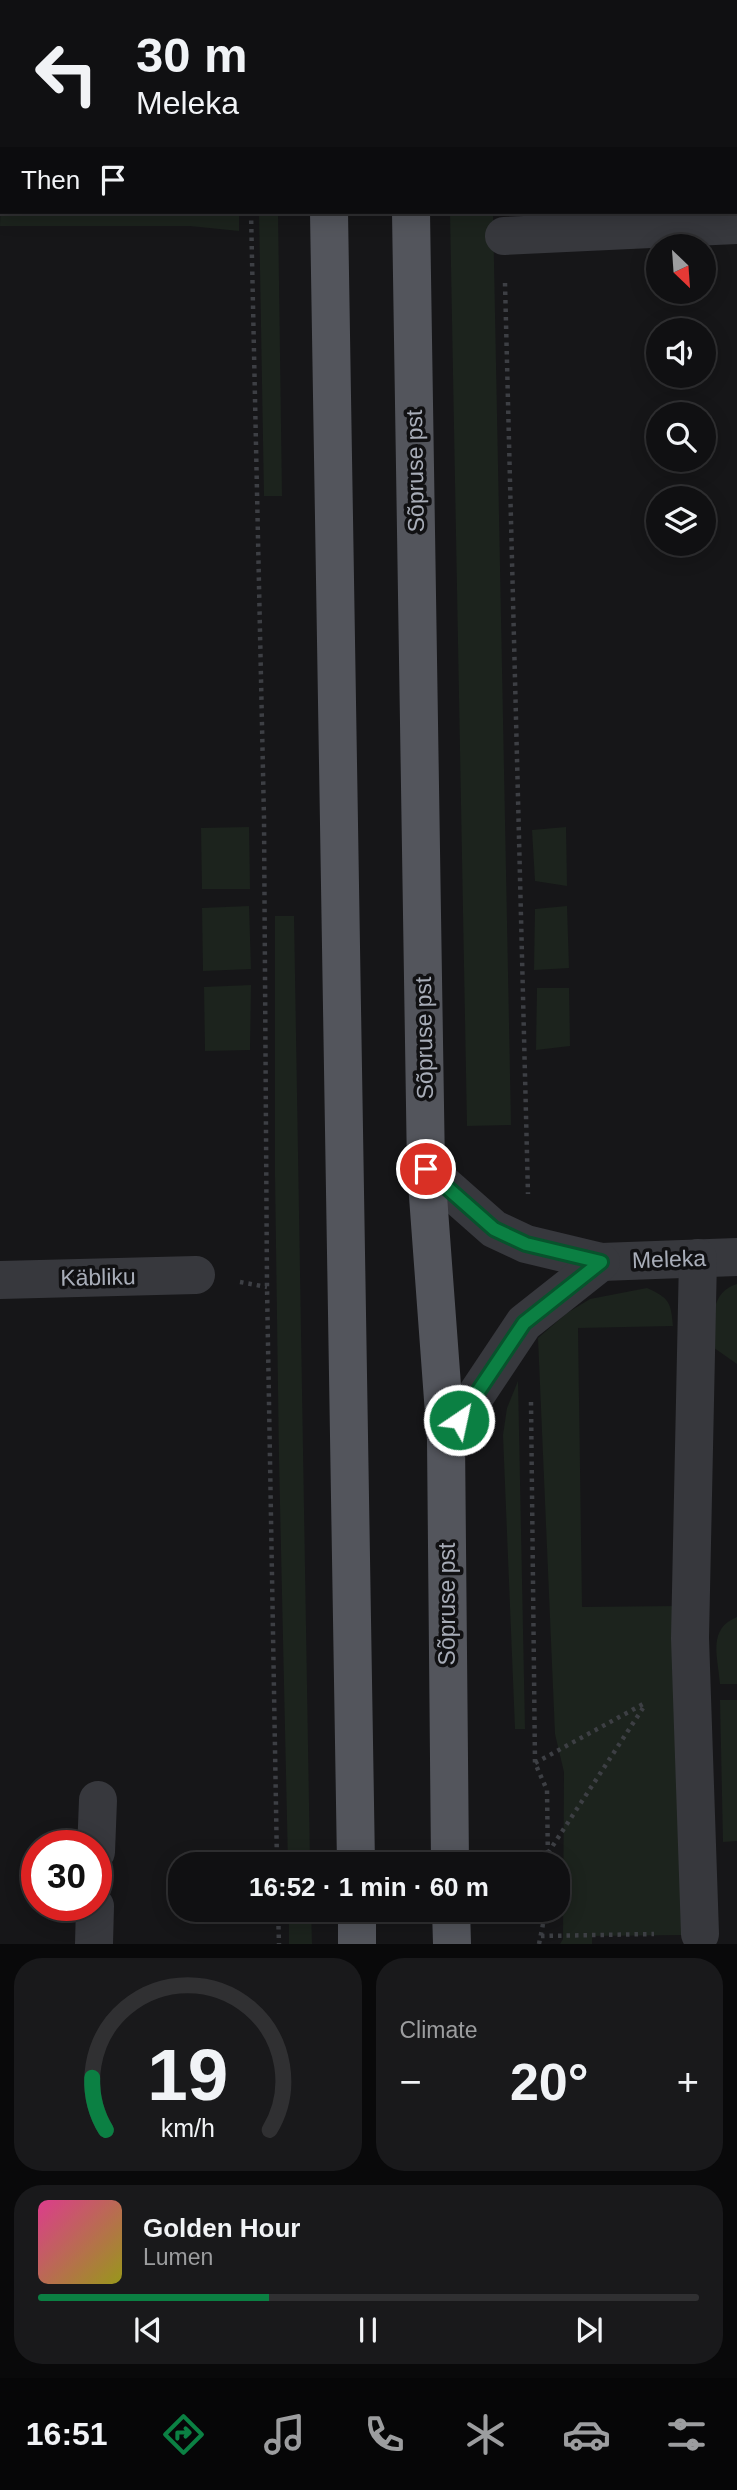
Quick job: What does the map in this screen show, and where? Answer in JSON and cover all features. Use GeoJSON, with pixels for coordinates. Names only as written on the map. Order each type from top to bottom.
{"type":"FeatureCollection","features":[{"type":"Feature","properties":{"kind":"main road"},"geometry":{"type":"LineString","coordinates":[[329,214],[356,1852]]}},
{"type":"Feature","properties":{"kind":"main road","name":"Sõpruse pst"},"geometry":{"type":"LineString","coordinates":[[411,214],[426,1169],[446,1440],[450,1852]]}},
{"type":"Feature","properties":{"kind":"main road"},"geometry":{"type":"LineString","coordinates":[[357,1922],[357,1944]]}},
{"type":"Feature","properties":{"kind":"main road"},"geometry":{"type":"LineString","coordinates":[[451,1922],[452,1944]]}},
{"type":"Feature","properties":{"kind":"street"},"geometry":{"type":"LineString","coordinates":[[504,236],[737,225]]}},
{"type":"Feature","properties":{"kind":"street","name":"Meleka"},"geometry":{"type":"LineString","coordinates":[[426,1169],[494,1229],[526,1244],[601,1262],[737,1257]]}},
{"type":"Feature","properties":{"kind":"street"},"geometry":{"type":"LineString","coordinates":[[698,1258],[690,1638],[700,1934]]}},
{"type":"Feature","properties":{"kind":"street","name":"Meleka"},"geometry":{"type":"LineString","coordinates":[[446,1440],[524,1323],[601,1262]]}},
{"type":"Feature","properties":{"kind":"street","name":"Käbliku"},"geometry":{"type":"LineString","coordinates":[[0,1280],[196,1275]]}},
{"type":"Feature","properties":{"kind":"street"},"geometry":{"type":"LineString","coordinates":[[97,1830],[98,1800]]}},
{"type":"Feature","properties":{"kind":"street"},"geometry":{"type":"LineString","coordinates":[[94,1944],[95,1921]]}},
{"type":"Feature","properties":{"kind":"path"},"geometry":{"type":"LineString","coordinates":[[251,214],[264,805],[267,1287],[278,1852]]}},
{"type":"Feature","properties":{"kind":"path"},"geometry":{"type":"LineString","coordinates":[[504,236],[528,1196],[526,1244]]}},
{"type":"Feature","properties":{"kind":"path"},"geometry":{"type":"LineString","coordinates":[[530,1395],[535,1763],[547,1790],[548,1852]]}},
{"type":"Feature","properties":{"kind":"path"},"geometry":{"type":"LineString","coordinates":[[535,1763],[647,1701],[549,1852]]}},
{"type":"Feature","properties":{"kind":"path"},"geometry":{"type":"LineString","coordinates":[[278,1922],[279,1944]]}},
{"type":"Feature","properties":{"kind":"path"},"geometry":{"type":"LineString","coordinates":[[539,1944],[544,1922]]}},
{"type":"Feature","properties":{"kind":"path"},"geometry":{"type":"LineString","coordinates":[[541,1936],[700,1934]]}},
{"type":"Feature","properties":{"kind":"shaded area"},"geometry":{"type":"Polygon","coordinates":[[[0,214],[239,214],[239,231],[190,226],[0,226],[0,214]]]}},
{"type":"Feature","properties":{"kind":"shaded area"},"geometry":{"type":"Polygon","coordinates":[[[259,214],[278,214],[282,496],[264,496],[259,214]]]}},
{"type":"Feature","properties":{"kind":"shaded area"},"geometry":{"type":"Polygon","coordinates":[[[450,214],[493,214],[511,1125],[467,1126],[450,214]]]}},
{"type":"Feature","properties":{"kind":"shaded area"},"geometry":{"type":"Polygon","coordinates":[[[249,827],[250,889],[202,889],[201,828],[249,827]]]}},
{"type":"Feature","properties":{"kind":"shaded area"},"geometry":{"type":"Polygon","coordinates":[[[566,827],[567,886],[535,881],[532,830],[566,827]]]}},
{"type":"Feature","properties":{"kind":"shaded area"},"geometry":{"type":"Polygon","coordinates":[[[249,906],[251,969],[203,971],[202,908],[249,906]]]}},
{"type":"Feature","properties":{"kind":"shaded area"},"geometry":{"type":"Polygon","coordinates":[[[567,906],[569,968],[534,970],[535,909],[567,906]]]}},
{"type":"Feature","properties":{"kind":"shaded area"},"geometry":{"type":"Polygon","coordinates":[[[275,916],[294,916],[310,1852],[288,1852],[275,1175],[275,916]]]}},
{"type":"Feature","properties":{"kind":"shaded area"},"geometry":{"type":"Polygon","coordinates":[[[251,985],[250,1050],[205,1051],[204,987],[251,985]]]}},
{"type":"Feature","properties":{"kind":"shaded area"},"geometry":{"type":"Polygon","coordinates":[[[537,988],[569,988],[570,1046],[536,1050],[537,988]]]}},
{"type":"Feature","properties":{"kind":"shaded area"},"geometry":{"type":"Polygon","coordinates":[[[737,1284],[737,1364],[710,1345],[717,1300],[728,1288],[737,1284]]]}},
{"type":"Feature","properties":{"kind":"shaded area"},"geometry":{"type":"Polygon","coordinates":[[[647,1288],[664,1298],[671,1311],[673,1326],[578,1328],[582,1607],[677,1606],[685,1935],[592,1936],[592,1944],[560,1944],[563,1939],[563,1922],[570,1922],[570,1852],[564,1852],[564,1772],[555,1734],[538,1338],[567,1313],[590,1299],[647,1288]]]}},
{"type":"Feature","properties":{"kind":"shaded area"},"geometry":{"type":"Polygon","coordinates":[[[518,1381],[525,1729],[515,1729],[503,1435],[507,1408],[518,1381]]]}},
{"type":"Feature","properties":{"kind":"shaded area"},"geometry":{"type":"Polygon","coordinates":[[[737,1617],[737,1684],[720,1684],[716,1645],[718,1636],[728,1622],[737,1617]]]}},
{"type":"Feature","properties":{"kind":"shaded area"},"geometry":{"type":"Polygon","coordinates":[[[720,1700],[737,1700],[737,1841],[723,1842],[720,1700]]]}},
{"type":"Feature","properties":{"kind":"shaded area"},"geometry":{"type":"Polygon","coordinates":[[[289,1922],[311,1922],[312,1944],[289,1944],[289,1922]]]}},
{"type":"Feature","properties":{"kind":"route"},"geometry":{"type":"LineString","coordinates":[[426,1169],[494,1229],[526,1244],[601,1262],[524,1323],[459,1420]]}}]}
